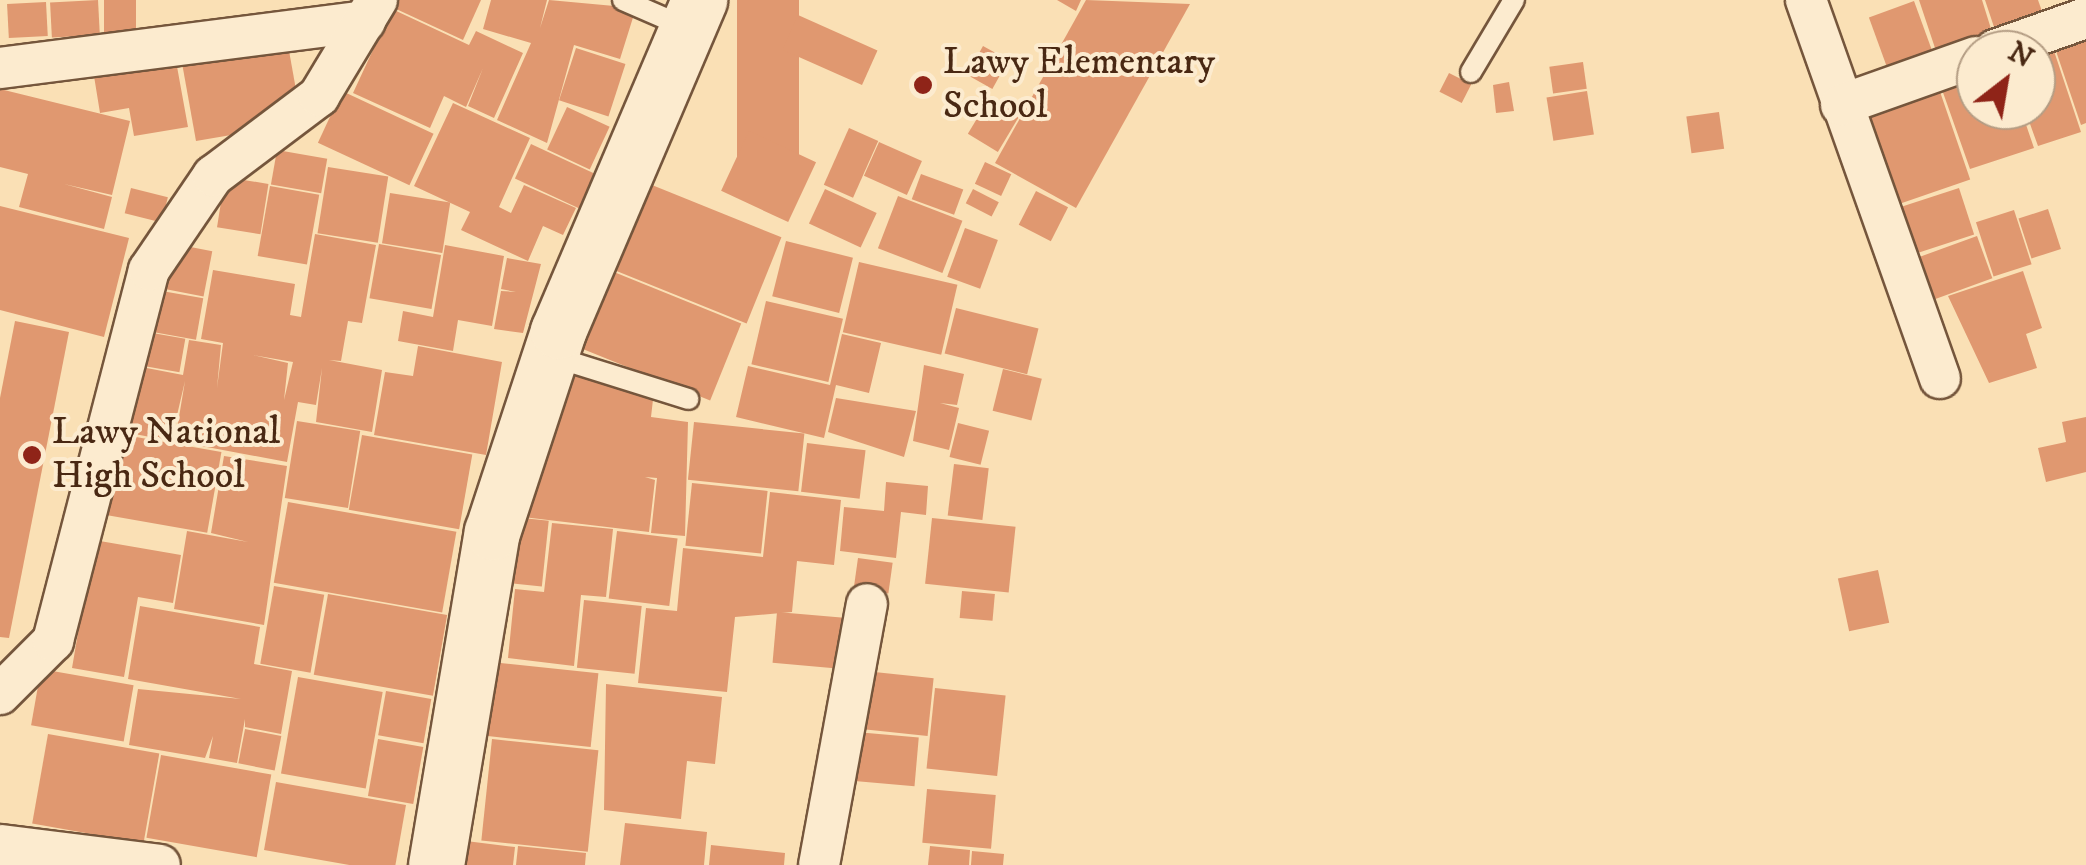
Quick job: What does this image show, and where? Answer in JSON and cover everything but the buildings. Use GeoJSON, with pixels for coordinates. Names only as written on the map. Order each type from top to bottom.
{"type":"FeatureCollection","features":[{"type":"Feature","properties":{"kind":"main road"},"geometry":{"type":"LineString","coordinates":[[436,865],[492,532],[549,356],[692,13]]}},
{"type":"Feature","properties":{"kind":"street"},"geometry":{"type":"LineString","coordinates":[[1806,0],[1940,378]]}},
{"type":"Feature","properties":{"kind":"street"},"geometry":{"type":"LineString","coordinates":[[0,68],[371,11]]}},
{"type":"Feature","properties":{"kind":"street"},"geometry":{"type":"LineString","coordinates":[[0,694],[53,641],[148,270],[213,176],[319,96],[371,11]]}},
{"type":"Feature","properties":{"kind":"street"},"geometry":{"type":"LineString","coordinates":[[2052,30],[2086,18]]}},
{"type":"Feature","properties":{"kind":"street"},"geometry":{"type":"LineString","coordinates":[[1841,105],[1956,64]]}},
{"type":"Feature","properties":{"kind":"street"},"geometry":{"type":"LineString","coordinates":[[819,865],[866,604]]}},
{"type":"Feature","properties":{"kind":"street"},"geometry":{"type":"LineString","coordinates":[[0,845],[160,865]]}},
{"type":"Feature","properties":{"kind":"lane"},"geometry":{"type":"LineString","coordinates":[[623,0],[692,13]]}},
{"type":"Feature","properties":{"kind":"lane"},"geometry":{"type":"LineString","coordinates":[[1471,72],[1514,0]]}},
{"type":"Feature","properties":{"kind":"lane"},"geometry":{"type":"LineString","coordinates":[[549,356],[688,400]]}},
{"type":"Feature","properties":{"kind":"place","name":"Lawy Elementary School"},"geometry":{"type":"Point","coordinates":[923,85]}},
{"type":"Feature","properties":{"kind":"place","name":"Lawy National High School"},"geometry":{"type":"Point","coordinates":[32,455]}}]}
